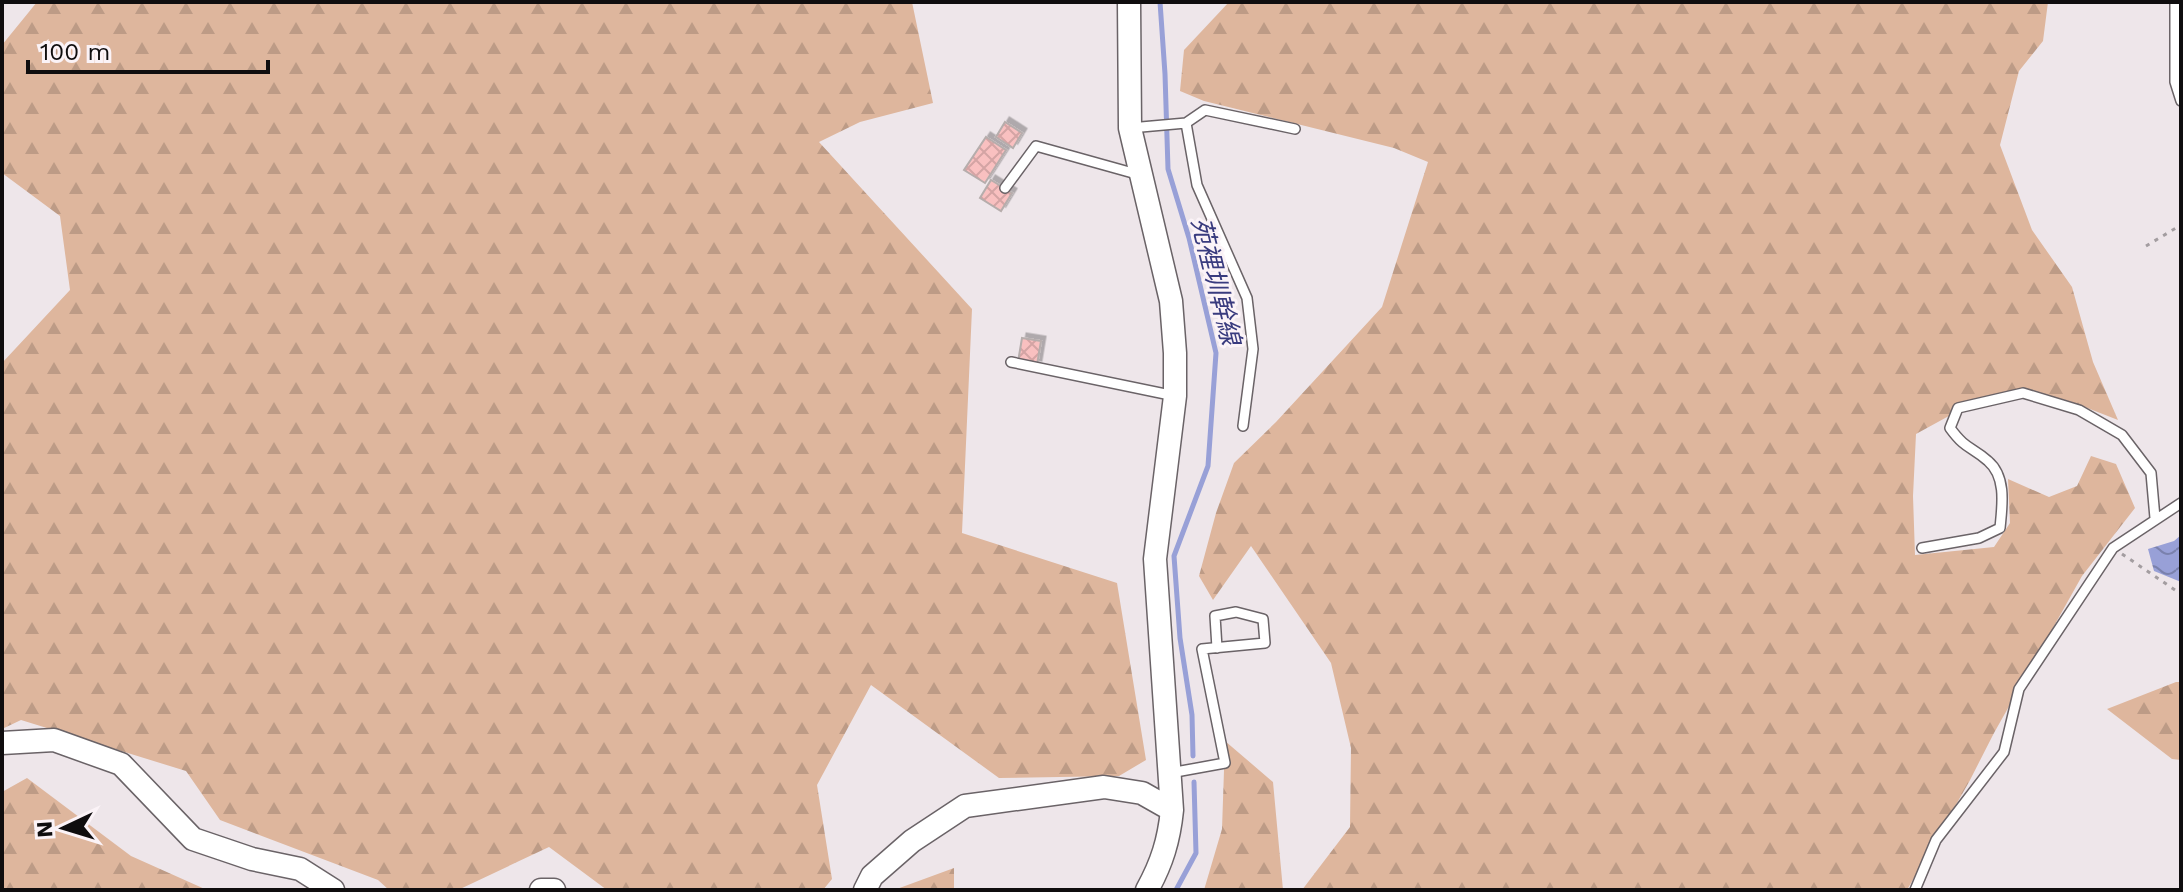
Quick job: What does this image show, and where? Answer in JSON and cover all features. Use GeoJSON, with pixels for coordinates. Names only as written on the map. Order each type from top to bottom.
{"type":"FeatureCollection","features":[{"type":"Feature","properties":{"kind":"street"},"geometry":{"type":"LineString","coordinates":[[1129,2],[1130,128],[1171,301],[1175,396],[1155,559],[1172,810],[1169,842],[1147,890]]}},
{"type":"Feature","properties":{"kind":"street"},"geometry":{"type":"LineString","coordinates":[[2,743],[54,740],[121,764],[193,839],[252,859],[300,869],[333,890]]}},
{"type":"Feature","properties":{"kind":"street"},"geometry":{"type":"LineString","coordinates":[[865,890],[872,876],[912,841],[965,806],[1104,787],[1142,793],[1172,810]]}},
{"type":"Feature","properties":{"kind":"street"},"geometry":{"type":"LineString","coordinates":[[541,890],[554,890]]}},
{"type":"Feature","properties":{"kind":"lane"},"geometry":{"type":"LineString","coordinates":[[2175,2],[2175,82],[2181,101]]}},
{"type":"Feature","properties":{"kind":"lane"},"geometry":{"type":"LineString","coordinates":[[1130,128],[1186,123],[1205,110],[1295,129]]}},
{"type":"Feature","properties":{"kind":"lane"},"geometry":{"type":"LineString","coordinates":[[1186,123],[1197,185],[1247,298],[1253,349],[1243,426]]}},
{"type":"Feature","properties":{"kind":"lane"},"geometry":{"type":"LineString","coordinates":[[1005,188],[1036,146],[1140,175]]}},
{"type":"Feature","properties":{"kind":"lane"},"geometry":{"type":"LineString","coordinates":[[1011,362],[1175,396]]}},
{"type":"Feature","properties":{"kind":"lane"},"geometry":{"type":"LineString","coordinates":[[1922,548],[1979,538],[2000,528],[2003,492],[1991,462],[1963,446],[1950,428],[1958,408],[2023,393],[2079,410],[2122,435],[2151,473],[2155,518]]}},
{"type":"Feature","properties":{"kind":"lane"},"geometry":{"type":"LineString","coordinates":[[1915,890],[1936,840],[2004,752],[2019,689],[2113,548],[2181,503]]}},
{"type":"Feature","properties":{"kind":"lane"},"geometry":{"type":"LineString","coordinates":[[1170,773],[1225,763],[1202,649],[1217,648],[1265,643],[1263,619],[1236,612],[1215,616],[1217,648]]}},
{"type":"Feature","properties":{"kind":"path"},"geometry":{"type":"LineString","coordinates":[[2146,246],[2181,225]]}},
{"type":"Feature","properties":{"kind":"path"},"geometry":{"type":"LineString","coordinates":[[2113,548],[2181,594]]}},
{"type":"Feature","properties":{"kind":"green space"},"geometry":{"type":"Polygon","coordinates":[[[37,2],[912,2],[933,103],[860,122],[819,142],[972,309],[962,533],[1117,583],[1146,760],[1119,776],[999,778],[871,685],[817,785],[832,879],[823,890],[607,890],[549,847],[458,890],[389,890],[378,880],[220,820],[186,771],[21,720],[2,729],[2,363],[70,290],[60,216],[2,173],[2,45],[37,2]]]}},
{"type":"Feature","properties":{"kind":"green space"},"geometry":{"type":"Polygon","coordinates":[[[1229,2],[2048,2],[2043,41],[2019,71],[2000,145],[2032,230],[2072,287],[2093,362],[2118,420],[2026,389],[1958,411],[1916,434],[1913,496],[1915,555],[1994,547],[2010,523],[2008,479],[2049,497],[2077,486],[2091,456],[2116,464],[2135,508],[2082,576],[1907,890],[1302,890],[1350,827],[1351,748],[1331,663],[1251,546],[1213,600],[1199,576],[1216,513],[1234,463],[1382,307],[1428,162],[1394,148],[1204,101],[1180,91],[1184,50],[1229,2]]]}},
{"type":"Feature","properties":{"kind":"green space"},"geometry":{"type":"Polygon","coordinates":[[[2181,682],[2181,760],[2172,759],[2107,709],[2181,682]]]}},
{"type":"Feature","properties":{"kind":"green space"},"geometry":{"type":"Polygon","coordinates":[[[1225,741],[1273,782],[1283,890],[1204,890],[1222,829],[1225,741]]]}},
{"type":"Feature","properties":{"kind":"green space"},"geometry":{"type":"Polygon","coordinates":[[[27,778],[131,856],[207,890],[2,890],[2,792],[27,778]]]}},
{"type":"Feature","properties":{"kind":"green space"},"geometry":{"type":"Polygon","coordinates":[[[954,868],[954,890],[894,890],[954,868]]]}},
{"type":"Feature","properties":{"kind":"water"},"geometry":{"type":"Polygon","coordinates":[[[2181,535],[2181,582],[2154,571],[2148,549],[2174,541],[2181,535]]]}},
{"type":"Feature","properties":{"kind":"building"},"geometry":{"type":"Polygon","coordinates":[[[1005,122],[1022,133],[1013,148],[996,137],[1005,122]]]}},
{"type":"Feature","properties":{"kind":"building"},"geometry":{"type":"Polygon","coordinates":[[[986,137],[1006,150],[985,183],[964,170],[986,137]]]}},
{"type":"Feature","properties":{"kind":"building"},"geometry":{"type":"Polygon","coordinates":[[[991,180],[1012,193],[1001,211],[980,198],[991,180]]]}},
{"type":"Feature","properties":{"kind":"building"},"geometry":{"type":"Polygon","coordinates":[[[1022,338],[1041,341],[1037,365],[1018,362],[1022,338]]]}},
{"type":"Feature","properties":{"kind":"waterway","name":"苑裡圳幹線"},"geometry":{"type":"LineString","coordinates":[[1160,2],[1168,169],[1189,238],[1216,353],[1208,466],[1174,556],[1180,638],[1192,715],[1193,756]]}},
{"type":"Feature","properties":{"kind":"waterway","name":"苑裡圳幹線"},"geometry":{"type":"LineString","coordinates":[[1176,890],[1196,853],[1194,782]]}}]}
